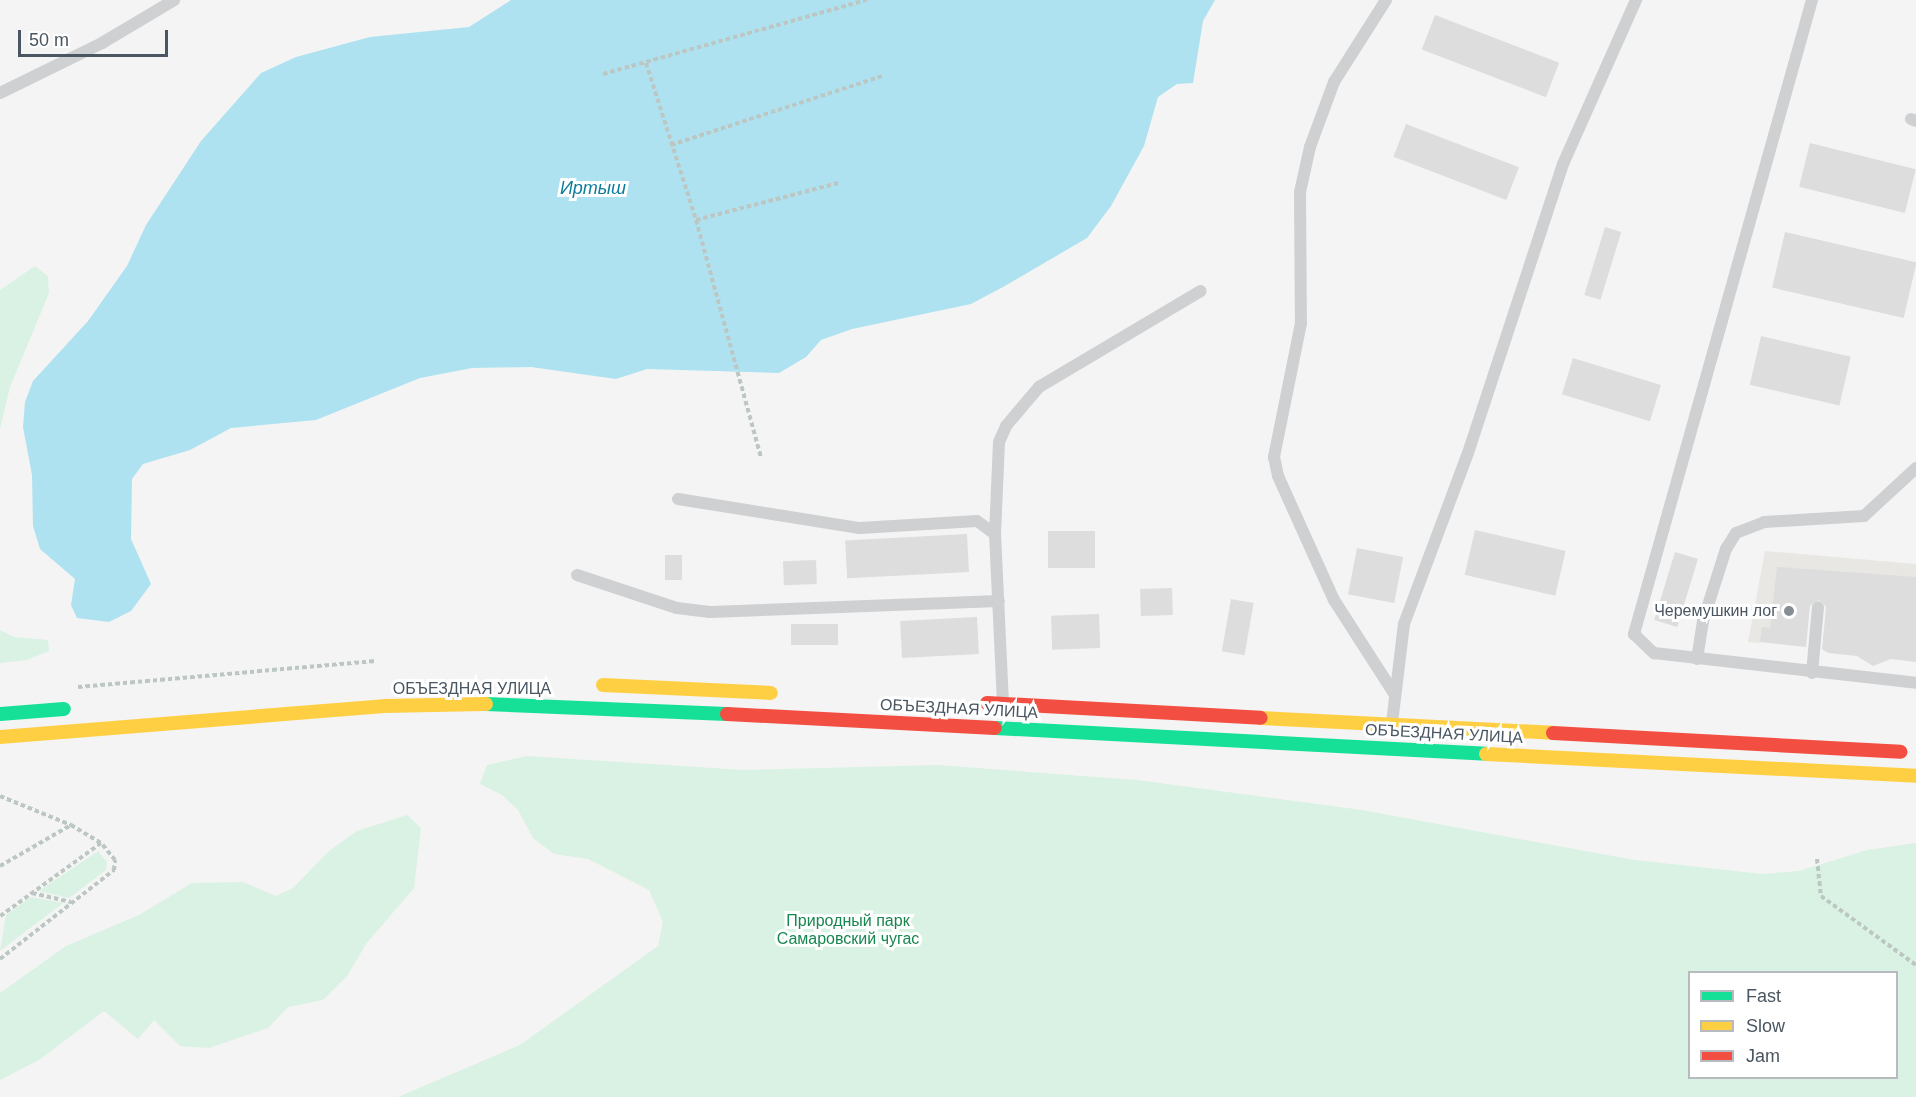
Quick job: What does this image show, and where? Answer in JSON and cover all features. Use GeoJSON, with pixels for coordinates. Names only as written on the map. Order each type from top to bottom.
{"type":"FeatureCollection","features":[{"type":"Feature","properties":{"kind":"main road"},"geometry":{"type":"LineString","coordinates":[[584,684],[783,693]]}},
{"type":"Feature","properties":{"kind":"main road","name":"ОБЪЕЗДНАЯ УЛИЦА"},"geometry":{"type":"LineString","coordinates":[[968,702],[1392,723],[1916,753]]}},
{"type":"Feature","properties":{"kind":"main road","name":"ОБЪЕЗДНАЯ УЛИЦА"},"geometry":{"type":"LineString","coordinates":[[0,737],[384,706],[514,703],[1916,776]]}},
{"type":"Feature","properties":{"kind":"main road"},"geometry":{"type":"LineString","coordinates":[[1002,727],[1003,704]]}},
{"type":"Feature","properties":{"kind":"main road"},"geometry":{"type":"LineString","coordinates":[[0,714],[81,708]]}},
{"type":"Feature","properties":{"kind":"main road"},"geometry":{"type":"LineString","coordinates":[[1389,748],[1392,723]]}},
{"type":"Feature","properties":{"kind":"lane"},"geometry":{"type":"LineString","coordinates":[[0,93],[102,43],[174,0]]}},
{"type":"Feature","properties":{"kind":"lane"},"geometry":{"type":"LineString","coordinates":[[1386,0],[1334,82],[1310,147],[1300,192],[1301,323],[1274,457],[1278,476],[1334,600],[1395,695]]}},
{"type":"Feature","properties":{"kind":"lane"},"geometry":{"type":"LineString","coordinates":[[1392,723],[1404,624],[1510,333],[1540,227],[1636,0]]}},
{"type":"Feature","properties":{"kind":"lane"},"geometry":{"type":"LineString","coordinates":[[1812,0],[1634,624],[1637,642],[1644,648],[1697,659],[1916,683]]}},
{"type":"Feature","properties":{"kind":"lane"},"geometry":{"type":"LineString","coordinates":[[1003,704],[995,534],[999,442],[1019,407],[1039,387],[1201,291]]}},
{"type":"Feature","properties":{"kind":"lane"},"geometry":{"type":"LineString","coordinates":[[1697,659],[1703,621],[1726,549],[1736,533],[1764,522],[1864,516],[1916,468]]}},
{"type":"Feature","properties":{"kind":"lane"},"geometry":{"type":"LineString","coordinates":[[678,498],[860,528],[977,521],[995,534]]}},
{"type":"Feature","properties":{"kind":"lane"},"geometry":{"type":"LineString","coordinates":[[577,575],[677,608],[710,612],[999,601]]}},
{"type":"Feature","properties":{"kind":"lane"},"geometry":{"type":"LineString","coordinates":[[1812,673],[1818,607]]}},
{"type":"Feature","properties":{"kind":"path"},"geometry":{"type":"LineString","coordinates":[[603,74],[867,0]]}},
{"type":"Feature","properties":{"kind":"path"},"geometry":{"type":"LineString","coordinates":[[646,63],[696,220],[761,457]]}},
{"type":"Feature","properties":{"kind":"path"},"geometry":{"type":"LineString","coordinates":[[671,145],[882,76]]}},
{"type":"Feature","properties":{"kind":"path"},"geometry":{"type":"LineString","coordinates":[[696,220],[838,183]]}},
{"type":"Feature","properties":{"kind":"path"},"geometry":{"type":"LineString","coordinates":[[70,688],[376,661]]}},
{"type":"Feature","properties":{"kind":"path"},"geometry":{"type":"LineString","coordinates":[[0,796],[72,825],[101,843],[117,866],[0,959]]}},
{"type":"Feature","properties":{"kind":"path"},"geometry":{"type":"LineString","coordinates":[[0,866],[72,825]]}},
{"type":"Feature","properties":{"kind":"path"},"geometry":{"type":"LineString","coordinates":[[0,924],[1,915],[101,843]]}},
{"type":"Feature","properties":{"kind":"path"},"geometry":{"type":"LineString","coordinates":[[1817,859],[1821,896],[1916,966]]}},
{"type":"Feature","properties":{"kind":"path"},"geometry":{"type":"LineString","coordinates":[[32,893],[72,903]]}},
{"type":"Feature","properties":{"kind":"shaded area"},"geometry":{"type":"Polygon","coordinates":[[[1765,551],[1916,564],[1916,615],[1810,600],[1760,643],[1748,642],[1765,551]]]}},
{"type":"Feature","properties":{"kind":"green space"},"geometry":{"type":"Polygon","coordinates":[[[35,266],[48,276],[49,293],[10,387],[0,429],[0,290],[35,266]]]}},
{"type":"Feature","properties":{"kind":"green space"},"geometry":{"type":"Polygon","coordinates":[[[0,630],[14,637],[48,640],[49,651],[27,660],[0,663],[0,630]]]}},
{"type":"Feature","properties":{"kind":"green space","name":"Природный парк Самаровский чугас"},"geometry":{"type":"Polygon","coordinates":[[[527,756],[744,770],[938,765],[1137,780],[1362,810],[1634,860],[1763,874],[1799,871],[1867,850],[1916,843],[1916,1097],[398,1097],[520,1045],[658,946],[663,922],[649,890],[588,859],[554,854],[533,838],[518,810],[502,795],[480,784],[487,765],[527,756]]]}},
{"type":"Feature","properties":{"kind":"green space"},"geometry":{"type":"Polygon","coordinates":[[[407,815],[421,828],[414,888],[366,944],[347,976],[323,1000],[288,1007],[268,1028],[209,1048],[180,1046],[154,1020],[138,1039],[104,1011],[39,1060],[0,1080],[0,993],[66,946],[139,915],[192,883],[243,882],[276,896],[293,888],[329,851],[357,831],[407,815]]]}},
{"type":"Feature","properties":{"kind":"green space"},"geometry":{"type":"Polygon","coordinates":[[[98,851],[107,862],[106,870],[69,898],[39,891],[98,851]]]}},
{"type":"Feature","properties":{"kind":"green space"},"geometry":{"type":"Polygon","coordinates":[[[31,897],[63,903],[0,951],[6,915],[31,897]]]}},
{"type":"Feature","properties":{"kind":"water","name":"Иртыш"},"geometry":{"type":"Polygon","coordinates":[[[511,0],[1215,0],[1203,21],[1193,83],[1177,84],[1158,97],[1144,146],[1111,206],[1087,238],[1003,287],[971,304],[852,329],[821,340],[806,357],[779,373],[647,369],[616,379],[531,367],[472,368],[420,378],[316,420],[231,428],[190,450],[143,464],[132,479],[131,539],[151,584],[131,611],[109,622],[77,618],[71,605],[75,579],[40,549],[33,526],[32,475],[23,427],[25,402],[33,381],[88,321],[127,266],[146,225],[201,141],[261,73],[296,57],[370,37],[469,27],[511,0]]]}},
{"type":"Feature","properties":{"kind":"building"},"geometry":{"type":"Polygon","coordinates":[[[1435,15],[1559,63],[1546,97],[1422,50],[1435,15]]]}},
{"type":"Feature","properties":{"kind":"building"},"geometry":{"type":"Polygon","coordinates":[[[1406,124],[1519,167],[1506,200],[1393,157],[1406,124]]]}},
{"type":"Feature","properties":{"kind":"building"},"geometry":{"type":"Polygon","coordinates":[[[1810,143],[1916,169],[1905,213],[1799,187],[1810,143]]]}},
{"type":"Feature","properties":{"kind":"building"},"geometry":{"type":"Polygon","coordinates":[[[1605,227],[1621,232],[1600,300],[1584,295],[1605,227]]]}},
{"type":"Feature","properties":{"kind":"building"},"geometry":{"type":"Polygon","coordinates":[[[1785,232],[1916,262],[1904,318],[1772,288],[1785,232]]]}},
{"type":"Feature","properties":{"kind":"building"},"geometry":{"type":"Polygon","coordinates":[[[1761,336],[1851,357],[1839,405],[1750,385],[1761,336]]]}},
{"type":"Feature","properties":{"kind":"building"},"geometry":{"type":"Polygon","coordinates":[[[1573,358],[1661,385],[1650,421],[1562,394],[1573,358]]]}},
{"type":"Feature","properties":{"kind":"building"},"geometry":{"type":"Polygon","coordinates":[[[1475,530],[1566,551],[1555,596],[1465,575],[1475,530]]]}},
{"type":"Feature","properties":{"kind":"building"},"geometry":{"type":"Polygon","coordinates":[[[1048,531],[1095,531],[1095,568],[1048,568],[1048,531]]]}},
{"type":"Feature","properties":{"kind":"building"},"geometry":{"type":"Polygon","coordinates":[[[967,534],[969,572],[847,578],[845,540],[967,534]]]}},
{"type":"Feature","properties":{"kind":"building"},"geometry":{"type":"Polygon","coordinates":[[[1357,548],[1403,557],[1394,603],[1348,594],[1357,548]]]}},
{"type":"Feature","properties":{"kind":"building"},"geometry":{"type":"Polygon","coordinates":[[[1675,552],[1698,559],[1677,627],[1654,620],[1675,552]]]}},
{"type":"Feature","properties":{"kind":"building"},"geometry":{"type":"Polygon","coordinates":[[[665,555],[682,555],[682,580],[665,580],[665,555]]]}},
{"type":"Feature","properties":{"kind":"building"},"geometry":{"type":"Polygon","coordinates":[[[816,560],[817,584],[784,585],[783,561],[816,560]]]}},
{"type":"Feature","properties":{"kind":"building"},"geometry":{"type":"Polygon","coordinates":[[[1777,567],[1916,577],[1916,662],[1891,659],[1873,666],[1857,656],[1828,653],[1822,649],[1826,607],[1819,599],[1810,606],[1806,647],[1760,642],[1762,627],[1770,628],[1777,567]]]}},
{"type":"Feature","properties":{"kind":"building"},"geometry":{"type":"Polygon","coordinates":[[[1172,588],[1173,615],[1141,616],[1140,589],[1172,588]]]}},
{"type":"Feature","properties":{"kind":"building"},"geometry":{"type":"Polygon","coordinates":[[[1231,599],[1254,603],[1244,655],[1222,651],[1231,599]]]}},
{"type":"Feature","properties":{"kind":"building"},"geometry":{"type":"Polygon","coordinates":[[[1099,614],[1100,648],[1052,650],[1051,616],[1099,614]]]}},
{"type":"Feature","properties":{"kind":"building"},"geometry":{"type":"Polygon","coordinates":[[[977,617],[979,654],[902,658],[900,621],[977,617]]]}},
{"type":"Feature","properties":{"kind":"building"},"geometry":{"type":"Polygon","coordinates":[[[791,624],[838,624],[838,645],[791,645],[791,624]]]}},
{"type":"Feature","properties":{"kind":"traffic: fast"},"geometry":{"type":"LineString","coordinates":[[486,704],[727,714]]}},
{"type":"Feature","properties":{"kind":"traffic: fast"},"geometry":{"type":"LineString","coordinates":[[0,714],[64,709]]}},
{"type":"Feature","properties":{"kind":"traffic: fast"},"geometry":{"type":"LineString","coordinates":[[995,728],[1486,754]]}},
{"type":"Feature","properties":{"kind":"traffic: slow"},"geometry":{"type":"LineString","coordinates":[[603,685],[771,693]]}},
{"type":"Feature","properties":{"kind":"traffic: slow"},"geometry":{"type":"LineString","coordinates":[[0,737],[384,706],[486,704]]}},
{"type":"Feature","properties":{"kind":"traffic: slow"},"geometry":{"type":"LineString","coordinates":[[1261,718],[1553,733]]}},
{"type":"Feature","properties":{"kind":"traffic: slow"},"geometry":{"type":"LineString","coordinates":[[1486,754],[1916,776]]}},
{"type":"Feature","properties":{"kind":"traffic: jam"},"geometry":{"type":"LineString","coordinates":[[987,703],[1261,718]]}},
{"type":"Feature","properties":{"kind":"traffic: jam"},"geometry":{"type":"LineString","coordinates":[[727,714],[995,728]]}},
{"type":"Feature","properties":{"kind":"traffic: jam"},"geometry":{"type":"LineString","coordinates":[[1553,733],[1900,752]]}},
{"type":"Feature","properties":{"kind":"place","name":"Черемушкин лог"},"geometry":{"type":"Point","coordinates":[1789,611]}}]}
